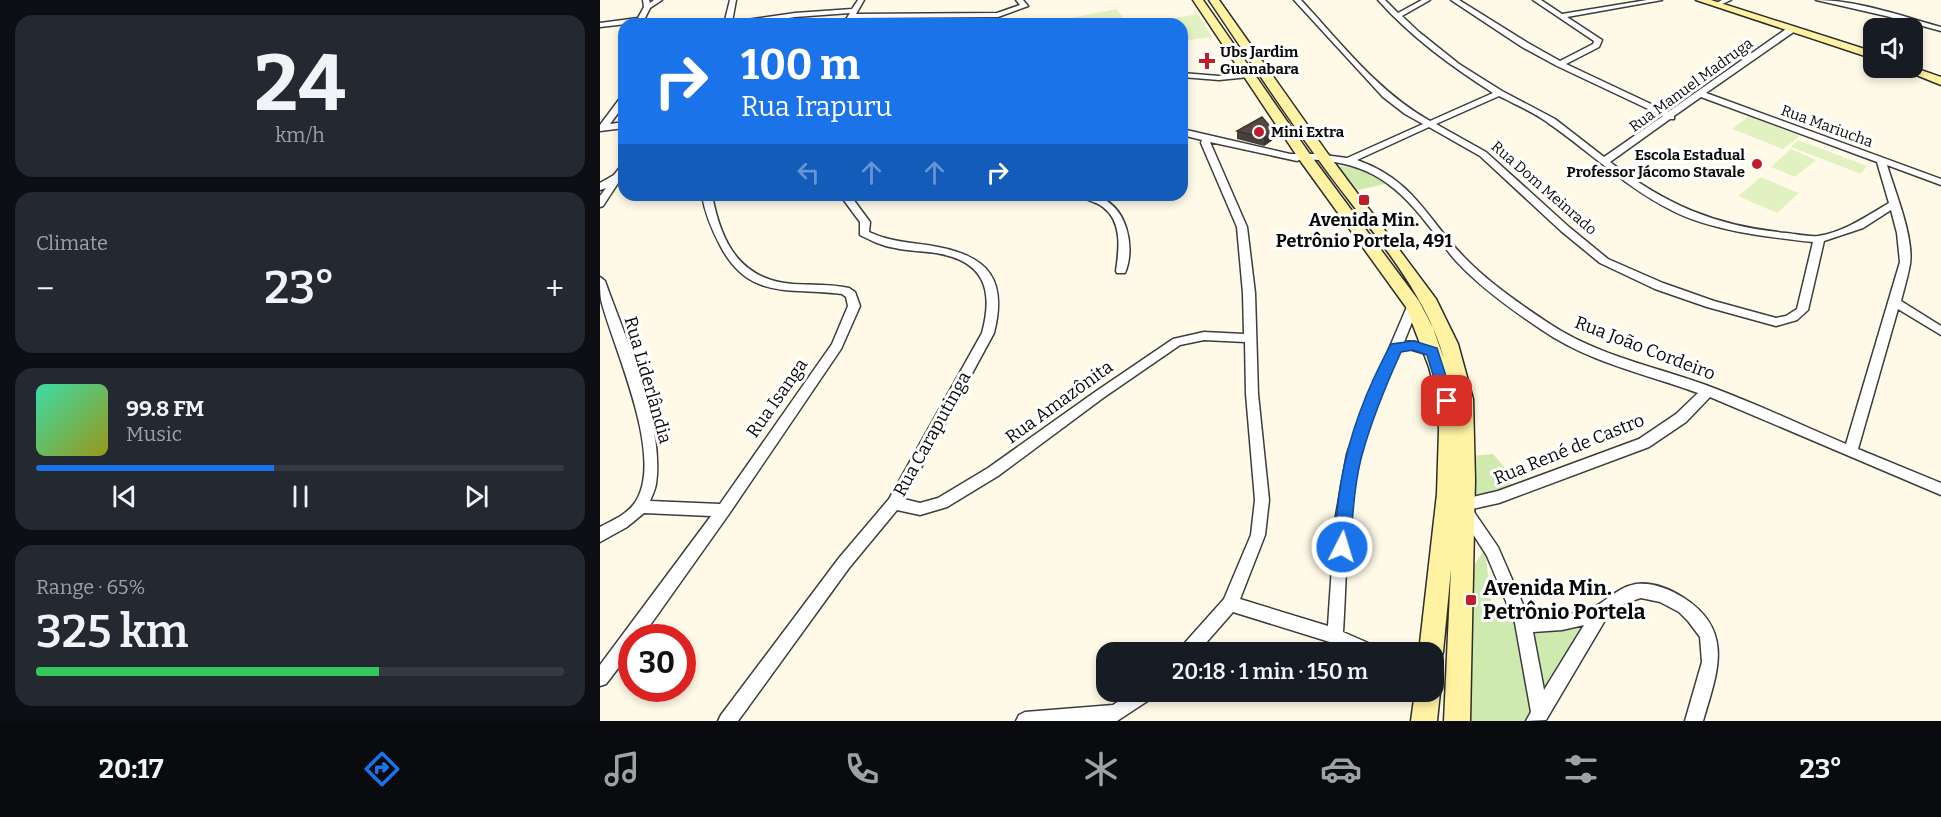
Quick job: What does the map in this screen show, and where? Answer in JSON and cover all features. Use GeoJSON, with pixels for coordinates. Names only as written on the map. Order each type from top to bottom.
{"type":"FeatureCollection","features":[{"type":"Feature","properties":{"kind":"main road"},"geometry":{"type":"LineString","coordinates":[[1198,0],[1413,305],[1432,352],[1447,401],[1449,430],[1447,494],[1432,642]]}},
{"type":"Feature","properties":{"kind":"main road"},"geometry":{"type":"LineString","coordinates":[[1214,0],[1311,159],[1369,217],[1430,303],[1449,344],[1464,399],[1465,506],[1457,721]]}},
{"type":"Feature","properties":{"kind":"main road"},"geometry":{"type":"LineString","coordinates":[[1701,0],[1863,52]]}},
{"type":"Feature","properties":{"kind":"main road"},"geometry":{"type":"LineString","coordinates":[[1923,74],[1941,81]]}},
{"type":"Feature","properties":{"kind":"main road"},"geometry":{"type":"LineString","coordinates":[[1424,721],[1426,702]]}},
{"type":"Feature","properties":{"kind":"street"},"geometry":{"type":"LineString","coordinates":[[641,18],[647,3],[659,0]]}},
{"type":"Feature","properties":{"kind":"street"},"geometry":{"type":"LineString","coordinates":[[729,18],[733,1],[742,0]]}},
{"type":"Feature","properties":{"kind":"street"},"geometry":{"type":"LineString","coordinates":[[851,18],[861,0]]}},
{"type":"Feature","properties":{"kind":"street","name":"Rua Dom Meinrado"},"geometry":{"type":"LineString","coordinates":[[1297,0],[1386,95],[1429,123],[1483,153],[1565,229],[1604,261],[1669,290],[1776,322],[1796,317],[1802,310],[1820,239]]}},
{"type":"Feature","properties":{"kind":"street"},"geometry":{"type":"LineString","coordinates":[[1381,0],[1448,60],[1499,93],[1552,121],[1628,180],[1660,200],[1694,216],[1757,233],[1820,239],[1859,226],[1895,203]]}},
{"type":"Feature","properties":{"kind":"street"},"geometry":{"type":"LineString","coordinates":[[1397,16],[1427,0]]}},
{"type":"Feature","properties":{"kind":"street"},"geometry":{"type":"LineString","coordinates":[[1454,0],[1525,45],[1560,64],[1671,117]]}},
{"type":"Feature","properties":{"kind":"street"},"geometry":{"type":"LineString","coordinates":[[1536,0],[1598,40],[1596,45],[1560,64]]}},
{"type":"Feature","properties":{"kind":"street"},"geometry":{"type":"LineString","coordinates":[[1562,16],[1659,0]]}},
{"type":"Feature","properties":{"kind":"street"},"geometry":{"type":"LineString","coordinates":[[1716,5],[1728,0]]}},
{"type":"Feature","properties":{"kind":"street"},"geometry":{"type":"LineString","coordinates":[[1819,0],[1941,29]]}},
{"type":"Feature","properties":{"kind":"street"},"geometry":{"type":"LineString","coordinates":[[996,18],[1021,3]]}},
{"type":"Feature","properties":{"kind":"street"},"geometry":{"type":"LineString","coordinates":[[775,18],[795,15],[854,14],[999,15]]}},
{"type":"Feature","properties":{"kind":"street"},"geometry":{"type":"LineString","coordinates":[[600,25],[618,24]]}},
{"type":"Feature","properties":{"kind":"street","name":"Rua Manuel Madruga"},"geometry":{"type":"LineString","coordinates":[[1605,161],[1671,117],[1792,29]]}},
{"type":"Feature","properties":{"kind":"street"},"geometry":{"type":"LineString","coordinates":[[1188,75],[1219,78],[1249,75]]}},
{"type":"Feature","properties":{"kind":"street"},"geometry":{"type":"LineString","coordinates":[[1348,161],[1499,93]]}},
{"type":"Feature","properties":{"kind":"street","name":"Rua Mariucha"},"geometry":{"type":"LineString","coordinates":[[1703,94],[1941,182]]}},
{"type":"Feature","properties":{"kind":"street"},"geometry":{"type":"LineString","coordinates":[[602,128],[618,107]]}},
{"type":"Feature","properties":{"kind":"street"},"geometry":{"type":"LineString","coordinates":[[602,128],[618,126]]}},
{"type":"Feature","properties":{"kind":"street","name":"Rua João Cordeiro"},"geometry":{"type":"LineString","coordinates":[[1188,133],[1254,150],[1381,173]]}},
{"type":"Feature","properties":{"kind":"street"},"geometry":{"type":"LineString","coordinates":[[1197,642],[1230,604],[1258,535],[1262,500],[1248,338],[1249,293],[1242,227],[1205,143],[1207,138]]}},
{"type":"Feature","properties":{"kind":"street","name":"Rua João Cordeiro"},"geometry":{"type":"LineString","coordinates":[[1311,159],[1348,161],[1366,165],[1381,173],[1407,192],[1457,256],[1484,282],[1551,330],[1580,345],[1708,391],[1941,489]]}},
{"type":"Feature","properties":{"kind":"street"},"geometry":{"type":"LineString","coordinates":[[1850,452],[1905,262],[1902,233],[1895,203],[1881,160]]}},
{"type":"Feature","properties":{"kind":"street"},"geometry":{"type":"LineString","coordinates":[[600,187],[617,177]]}},
{"type":"Feature","properties":{"kind":"street"},"geometry":{"type":"LineString","coordinates":[[600,204],[617,177]]}},
{"type":"Feature","properties":{"kind":"street","name":"Rua Isanga"},"geometry":{"type":"LineString","coordinates":[[600,678],[724,510],[837,346],[854,306],[851,295],[845,291],[775,285],[753,278],[742,271],[724,244],[711,215],[708,201]]}},
{"type":"Feature","properties":{"kind":"street","name":"Rua Caraputinga"},"geometry":{"type":"LineString","coordinates":[[727,721],[844,563],[894,503],[988,333],[995,312],[992,282],[979,267],[949,252],[892,246],[864,234],[865,222],[849,201]]}},
{"type":"Feature","properties":{"kind":"street"},"geometry":{"type":"LineString","coordinates":[[1099,201],[1114,212],[1123,226],[1125,252],[1121,271]]}},
{"type":"Feature","properties":{"kind":"street","name":"Rua Liderlândia"},"geometry":{"type":"LineString","coordinates":[[600,281],[649,438],[651,467],[648,490],[640,507]]}},
{"type":"Feature","properties":{"kind":"street"},"geometry":{"type":"LineString","coordinates":[[1895,302],[1941,331]]}},
{"type":"Feature","properties":{"kind":"street"},"geometry":{"type":"LineString","coordinates":[[1335,636],[1344,524],[1354,456],[1372,400],[1413,305]]}},
{"type":"Feature","properties":{"kind":"street","name":"Rua Amazônita"},"geometry":{"type":"LineString","coordinates":[[894,503],[920,509],[942,503],[993,472],[1099,395],[1178,342],[1204,336],[1248,338]]}},
{"type":"Feature","properties":{"kind":"street"},"geometry":{"type":"LineString","coordinates":[[1396,347],[1414,345],[1432,352]]}},
{"type":"Feature","properties":{"kind":"street","name":"Rua René de Castro"},"geometry":{"type":"LineString","coordinates":[[1465,506],[1499,497],[1644,443],[1681,418],[1708,391]]}},
{"type":"Feature","properties":{"kind":"street"},"geometry":{"type":"LineString","coordinates":[[1465,506],[1493,552],[1523,623],[1537,718]]}},
{"type":"Feature","properties":{"kind":"street"},"geometry":{"type":"LineString","coordinates":[[600,535],[624,521],[640,507],[724,510]]}},
{"type":"Feature","properties":{"kind":"street"},"geometry":{"type":"LineString","coordinates":[[1537,718],[1601,612],[1613,601],[1640,591],[1656,593],[1672,600],[1698,620],[1706,631],[1710,644],[1710,658],[1694,721]]}},
{"type":"Feature","properties":{"kind":"street"},"geometry":{"type":"LineString","coordinates":[[1230,604],[1348,642]]}},
{"type":"Feature","properties":{"kind":"street"},"geometry":{"type":"LineString","coordinates":[[1523,623],[1562,624],[1601,612]]}},
{"type":"Feature","properties":{"kind":"street"},"geometry":{"type":"LineString","coordinates":[[1025,721],[1118,717],[1135,702]]}},
{"type":"Feature","properties":{"kind":"green space"},"geometry":{"type":"Polygon","coordinates":[[[1116,9],[1123,18],[1070,18],[1116,9]]]}},
{"type":"Feature","properties":{"kind":"green space"},"geometry":{"type":"Polygon","coordinates":[[[1198,14],[1212,37],[1188,40],[1188,18],[1175,18],[1198,14]]]}},
{"type":"Feature","properties":{"kind":"green space"},"geometry":{"type":"Polygon","coordinates":[[[1749,116],[1800,136],[1783,149],[1732,129],[1749,116]]]}},
{"type":"Feature","properties":{"kind":"green space"},"geometry":{"type":"Polygon","coordinates":[[[1798,140],[1867,166],[1861,174],[1791,147],[1798,140]]]}},
{"type":"Feature","properties":{"kind":"green space"},"geometry":{"type":"Polygon","coordinates":[[[1791,149],[1816,160],[1795,177],[1771,167],[1791,149]]]}},
{"type":"Feature","properties":{"kind":"green space"},"geometry":{"type":"Polygon","coordinates":[[[1328,164],[1366,170],[1394,182],[1349,192],[1328,164]]]}},
{"type":"Feature","properties":{"kind":"green space"},"geometry":{"type":"Polygon","coordinates":[[[1761,177],[1799,193],[1777,213],[1738,196],[1761,177]]]}},
{"type":"Feature","properties":{"kind":"green space"},"geometry":{"type":"Polygon","coordinates":[[[1493,454],[1505,468],[1512,487],[1473,499],[1470,456],[1493,454]]]}},
{"type":"Feature","properties":{"kind":"green space"},"geometry":{"type":"Polygon","coordinates":[[[1485,549],[1492,610],[1523,623],[1600,615],[1535,721],[1460,721],[1470,571],[1485,549]]]}},
{"type":"Feature","properties":{"kind":"building"},"geometry":{"type":"Polygon","coordinates":[[[1262,117],[1274,131],[1264,138],[1237,131],[1262,117]]]}},
{"type":"Feature","properties":{"kind":"place","name":"Ubs Jardim Guanabara"},"geometry":{"type":"Point","coordinates":[1207,61]}},
{"type":"Feature","properties":{"kind":"place","name":"Mini Extra"},"geometry":{"type":"Point","coordinates":[1259,132]}},
{"type":"Feature","properties":{"kind":"place","name":"Escola Estadual Professor Jácomo Stavale"},"geometry":{"type":"Point","coordinates":[1757,164]}},
{"type":"Feature","properties":{"kind":"place","name":"Avenida Min. Petrônio Portela, 491"},"geometry":{"type":"Point","coordinates":[1364,200]}},
{"type":"Feature","properties":{"kind":"place","name":"Avenida Min. Petrônio Portela"},"geometry":{"type":"Point","coordinates":[1471,600]}},
{"type":"Feature","properties":{"kind":"route"},"geometry":{"type":"LineString","coordinates":[[1342,547],[1348,484],[1354,456],[1372,400],[1396,347],[1414,345],[1432,352],[1447,401]]}}]}
